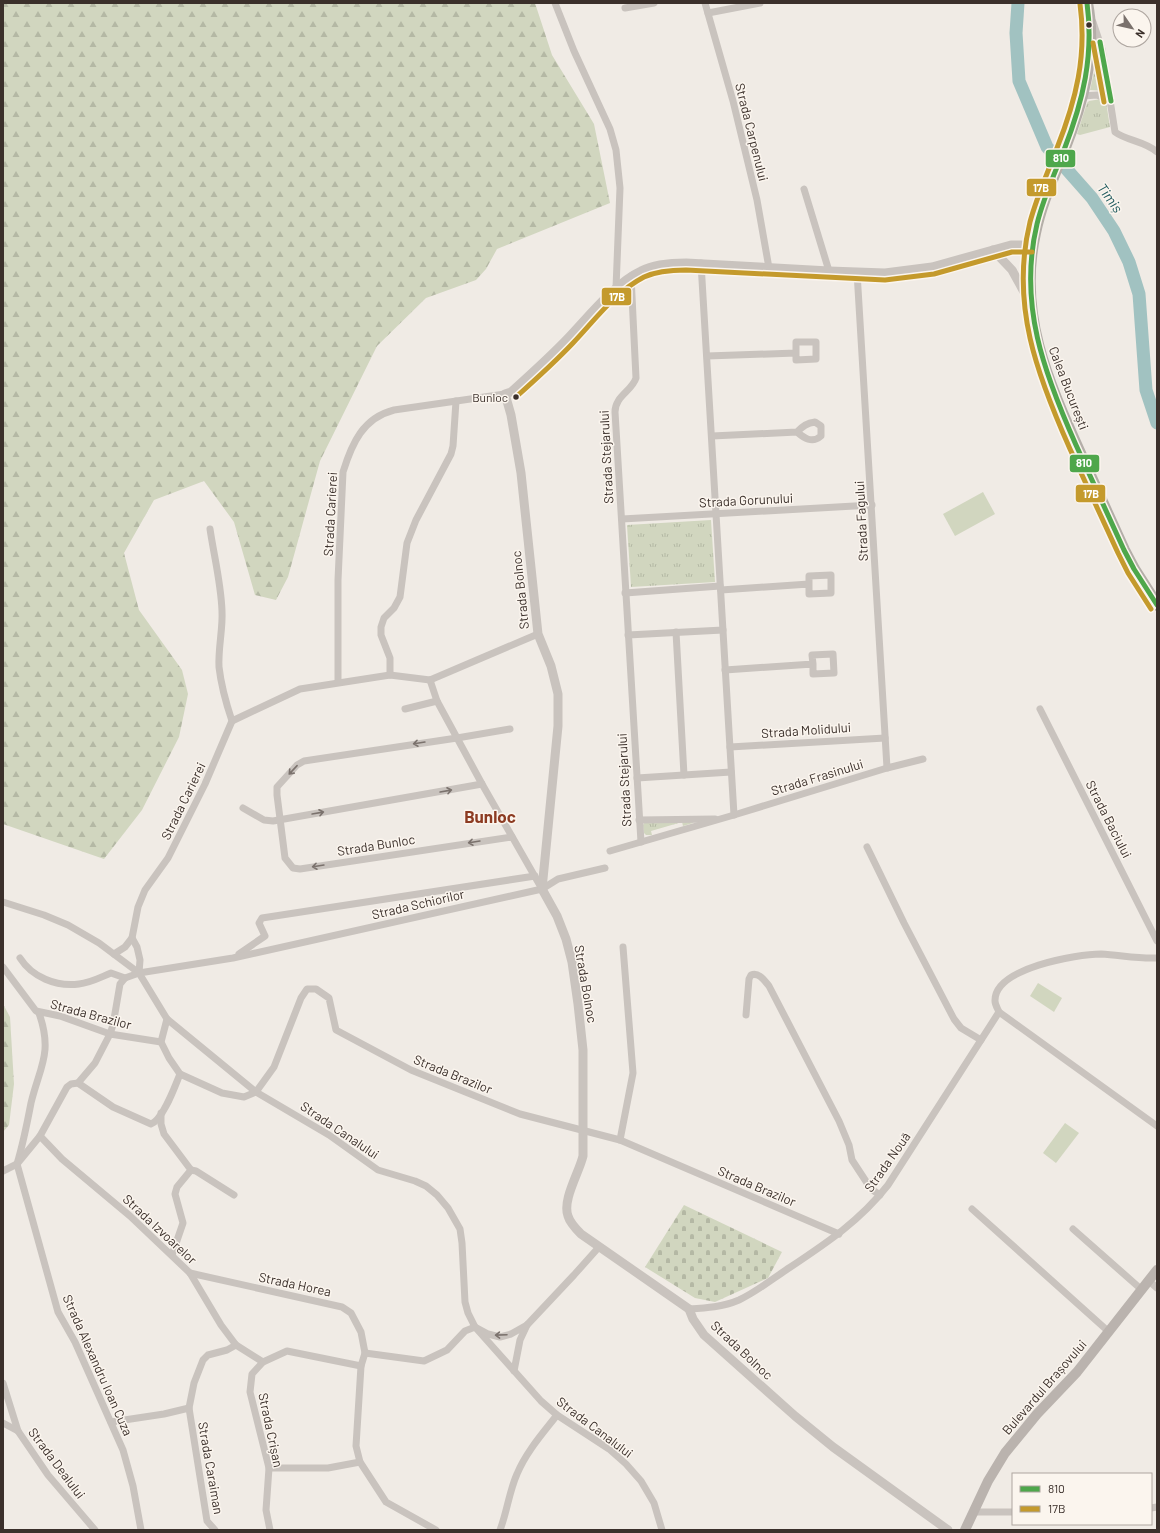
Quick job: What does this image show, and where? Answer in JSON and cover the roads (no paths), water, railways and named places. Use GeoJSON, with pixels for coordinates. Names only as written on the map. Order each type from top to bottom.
{"type":"FeatureCollection","features":[{"type":"Feature","properties":{"kind":"highway","name":"Calea București"},"geometry":{"type":"LineString","coordinates":[[1088,8],[1090,50],[1086,83],[1083,96],[1040,215],[1032,245],[1030,280],[1031,305],[1038,349],[1049,384],[1124,550],[1157,605]]}},
{"type":"Feature","properties":{"kind":"main road","name":"Bulevardul Brașovului"},"geometry":{"type":"LineString","coordinates":[[965,1530],[995,1467],[1009,1447],[1077,1372],[1157,1270]]}},
{"type":"Feature","properties":{"kind":"street"},"geometry":{"type":"LineString","coordinates":[[555,3],[574,51],[610,129],[616,150],[620,188],[616,288]]}},
{"type":"Feature","properties":{"kind":"street"},"geometry":{"type":"LineString","coordinates":[[625,8],[654,3]]}},
{"type":"Feature","properties":{"kind":"street","name":"Strada Carpenului"},"geometry":{"type":"LineString","coordinates":[[705,3],[733,100],[757,200],[770,268]]}},
{"type":"Feature","properties":{"kind":"street"},"geometry":{"type":"LineString","coordinates":[[708,12],[760,3]]}},
{"type":"Feature","properties":{"kind":"street"},"geometry":{"type":"LineString","coordinates":[[1088,8],[1102,49],[1115,132],[1122,137],[1152,148],[1157,152]]}},
{"type":"Feature","properties":{"kind":"street"},"geometry":{"type":"LineString","coordinates":[[1083,96],[1097,95],[1111,101]]}},
{"type":"Feature","properties":{"kind":"street"},"geometry":{"type":"LineString","coordinates":[[804,189],[829,271]]}},
{"type":"Feature","properties":{"kind":"street"},"geometry":{"type":"LineString","coordinates":[[505,394],[511,392],[554,353],[616,288],[641,270],[661,264],[701,263],[770,268],[885,273],[918,270],[1011,245],[1032,245]]}},
{"type":"Feature","properties":{"kind":"street"},"geometry":{"type":"LineString","coordinates":[[993,250],[1012,270],[1031,305]]}},
{"type":"Feature","properties":{"kind":"street"},"geometry":{"type":"LineString","coordinates":[[701,263],[734,815]]}},
{"type":"Feature","properties":{"kind":"street","name":"Strada Fagului"},"geometry":{"type":"LineString","coordinates":[[857,272],[887,768]]}},
{"type":"Feature","properties":{"kind":"street","name":"Strada Stejarului"},"geometry":{"type":"LineString","coordinates":[[631,276],[636,378],[615,406],[641,842]]}},
{"type":"Feature","properties":{"kind":"street"},"geometry":{"type":"LineString","coordinates":[[707,356],[796,353]]}},
{"type":"Feature","properties":{"kind":"street","name":"Strada Carierei"},"geometry":{"type":"LineString","coordinates":[[338,682],[338,616],[342,472],[361,432],[378,415],[394,410],[505,394]]}},
{"type":"Feature","properties":{"kind":"street","name":"Strada Bolnoc"},"geometry":{"type":"LineString","coordinates":[[505,394],[512,415],[521,473],[538,634],[551,666],[558,694],[558,726],[542,889],[557,916],[572,962],[583,1050],[583,1156],[580,1168],[569,1195],[566,1207],[567,1215],[581,1234],[689,1309],[693,1319],[704,1335],[795,1416],[862,1468],[948,1530]]}},
{"type":"Feature","properties":{"kind":"street"},"geometry":{"type":"LineString","coordinates":[[390,675],[390,658],[381,635],[381,627],[384,618],[394,608],[400,597],[407,543],[416,520],[451,454],[453,446],[456,401]]}},
{"type":"Feature","properties":{"kind":"street"},"geometry":{"type":"LineString","coordinates":[[712,436],[797,432]]}},
{"type":"Feature","properties":{"kind":"street","name":"Strada Gorunului"},"geometry":{"type":"LineString","coordinates":[[622,519],[872,505]]}},
{"type":"Feature","properties":{"kind":"street"},"geometry":{"type":"LineString","coordinates":[[210,529],[214,560],[220,583],[222,612],[219,666],[224,694],[232,721],[300,689],[390,675],[430,680],[538,634]]}},
{"type":"Feature","properties":{"kind":"street"},"geometry":{"type":"LineString","coordinates":[[625,593],[809,584]]}},
{"type":"Feature","properties":{"kind":"street"},"geometry":{"type":"LineString","coordinates":[[628,635],[723,630]]}},
{"type":"Feature","properties":{"kind":"street"},"geometry":{"type":"LineString","coordinates":[[676,632],[684,775]]}},
{"type":"Feature","properties":{"kind":"street"},"geometry":{"type":"LineString","coordinates":[[725,670],[813,664]]}},
{"type":"Feature","properties":{"kind":"street"},"geometry":{"type":"LineString","coordinates":[[430,680],[437,701],[542,889]]}},
{"type":"Feature","properties":{"kind":"street"},"geometry":{"type":"LineString","coordinates":[[405,708],[437,701]]}},
{"type":"Feature","properties":{"kind":"street","name":"Strada Baciului"},"geometry":{"type":"LineString","coordinates":[[1040,709],[1157,941]]}},
{"type":"Feature","properties":{"kind":"street","name":"Strada Carierei"},"geometry":{"type":"LineString","coordinates":[[132,938],[138,907],[145,890],[171,852],[206,784],[232,721]]}},
{"type":"Feature","properties":{"kind":"street"},"geometry":{"type":"LineString","coordinates":[[457,738],[510,729]]}},
{"type":"Feature","properties":{"kind":"street","name":"Strada Bunloc"},"geometry":{"type":"LineString","coordinates":[[457,738],[304,761],[297,765],[277,787],[285,858],[293,868],[300,869],[512,836]]}},
{"type":"Feature","properties":{"kind":"street","name":"Strada Molidului"},"geometry":{"type":"LineString","coordinates":[[730,747],[884,738]]}},
{"type":"Feature","properties":{"kind":"street","name":"Strada Frasinului"},"geometry":{"type":"LineString","coordinates":[[610,851],[719,820],[887,768],[923,759]]}},
{"type":"Feature","properties":{"kind":"street"},"geometry":{"type":"LineString","coordinates":[[637,778],[731,772]]}},
{"type":"Feature","properties":{"kind":"street"},"geometry":{"type":"LineString","coordinates":[[243,808],[264,820],[273,821],[482,784]]}},
{"type":"Feature","properties":{"kind":"street","name":"Strada Frasinului"},"geometry":{"type":"LineString","coordinates":[[639,820],[719,820]]}},
{"type":"Feature","properties":{"kind":"street"},"geometry":{"type":"LineString","coordinates":[[867,847],[907,930],[954,1019],[960,1028],[981,1040]]}},
{"type":"Feature","properties":{"kind":"street","name":"Strada Schiorilor"},"geometry":{"type":"LineString","coordinates":[[139,973],[234,958],[542,889],[558,879],[604,868]]}},
{"type":"Feature","properties":{"kind":"street","name":"Strada Schiorilor"},"geometry":{"type":"LineString","coordinates":[[234,958],[265,936],[259,923],[262,918],[535,876]]}},
{"type":"Feature","properties":{"kind":"street"},"geometry":{"type":"LineString","coordinates":[[3,902],[44,915],[68,925],[99,943],[139,973]]}},
{"type":"Feature","properties":{"kind":"street"},"geometry":{"type":"LineString","coordinates":[[114,954],[125,946],[132,938],[137,947],[140,960],[139,973]]}},
{"type":"Feature","properties":{"kind":"street"},"geometry":{"type":"LineString","coordinates":[[620,1140],[633,1073],[623,947]]}},
{"type":"Feature","properties":{"kind":"street"},"geometry":{"type":"LineString","coordinates":[[1157,958],[1102,954],[1079,956],[1026,970],[1009,979],[1000,987],[996,995],[995,1002],[999,1012],[1157,1126]]}},
{"type":"Feature","properties":{"kind":"street"},"geometry":{"type":"LineString","coordinates":[[20,958],[26,967],[33,973],[52,982],[61,984],[79,984],[111,973],[125,978]]}},
{"type":"Feature","properties":{"kind":"street","name":"Strada Brazilor"},"geometry":{"type":"LineString","coordinates":[[3,968],[39,1013],[44,1027],[46,1043],[44,1061],[32,1102],[17,1164]]}},
{"type":"Feature","properties":{"kind":"street"},"geometry":{"type":"LineString","coordinates":[[78,1083],[94,1063],[110,1034],[120,984],[125,978],[139,973]]}},
{"type":"Feature","properties":{"kind":"street","name":"Strada Canalului"},"geometry":{"type":"LineString","coordinates":[[139,973],[167,1019],[256,1092],[329,1135],[378,1170],[415,1181],[426,1186],[437,1196],[448,1208],[460,1229],[465,1302],[468,1313],[475,1327],[541,1401],[557,1415],[609,1449],[626,1464],[641,1481],[654,1503],[662,1530]]}},
{"type":"Feature","properties":{"kind":"street"},"geometry":{"type":"LineString","coordinates":[[746,1015],[749,979],[751,975],[754,974],[760,976],[769,986],[839,1121],[849,1145],[852,1160],[871,1189],[880,1195]]}},
{"type":"Feature","properties":{"kind":"street","name":"Strada Brazilor"},"geometry":{"type":"LineString","coordinates":[[256,1092],[274,1067],[301,998],[307,989],[316,989],[329,998],[336,1030],[411,1070],[520,1114],[620,1140],[839,1234]]}},
{"type":"Feature","properties":{"kind":"street","name":"Strada Nouă"},"geometry":{"type":"LineString","coordinates":[[689,1309],[716,1307],[739,1300],[758,1289],[839,1234],[872,1204],[880,1195],[999,1012]]}},
{"type":"Feature","properties":{"kind":"street","name":"Strada Brazilor"},"geometry":{"type":"LineString","coordinates":[[39,1013],[60,1016],[110,1034],[161,1042]]}},
{"type":"Feature","properties":{"kind":"street"},"geometry":{"type":"LineString","coordinates":[[167,1019],[161,1042],[169,1058],[180,1074],[222,1093],[244,1097],[256,1092]]}},
{"type":"Feature","properties":{"kind":"street"},"geometry":{"type":"LineString","coordinates":[[3,1171],[17,1164],[40,1136],[67,1087],[71,1084],[78,1083],[113,1107],[151,1124],[155,1123],[161,1113],[180,1074]]}},
{"type":"Feature","properties":{"kind":"street"},"geometry":{"type":"LineString","coordinates":[[161,1113],[161,1124],[164,1134],[191,1170],[196,1171],[234,1195]]}},
{"type":"Feature","properties":{"kind":"street","name":"Strada Izvoarelor"},"geometry":{"type":"LineString","coordinates":[[40,1136],[62,1159],[115,1204],[190,1273],[221,1325],[236,1344],[263,1362]]}},
{"type":"Feature","properties":{"kind":"street","name":"Strada Alexandru Ioan Cuza"},"geometry":{"type":"LineString","coordinates":[[17,1164],[58,1312],[75,1342],[123,1450],[133,1486],[141,1530]]}},
{"type":"Feature","properties":{"kind":"street"},"geometry":{"type":"LineString","coordinates":[[172,1255],[183,1223],[176,1194],[177,1187],[191,1170]]}},
{"type":"Feature","properties":{"kind":"street"},"geometry":{"type":"LineString","coordinates":[[972,1209],[1109,1332]]}},
{"type":"Feature","properties":{"kind":"street"},"geometry":{"type":"LineString","coordinates":[[1073,1229],[1142,1290]]}},
{"type":"Feature","properties":{"kind":"street"},"geometry":{"type":"LineString","coordinates":[[436,1530],[386,1502],[360,1462],[356,1446],[361,1366],[365,1353],[424,1361],[447,1350],[465,1331],[475,1327],[488,1334],[500,1337],[511,1334],[527,1325],[574,1276],[599,1247]]}},
{"type":"Feature","properties":{"kind":"street","name":"Strada Horea"},"geometry":{"type":"LineString","coordinates":[[190,1273],[342,1307],[351,1313],[361,1332],[365,1353]]}},
{"type":"Feature","properties":{"kind":"street"},"geometry":{"type":"LineString","coordinates":[[1149,1281],[1157,1288]]}},
{"type":"Feature","properties":{"kind":"street"},"geometry":{"type":"LineString","coordinates":[[514,1371],[520,1340],[527,1325]]}},
{"type":"Feature","properties":{"kind":"street"},"geometry":{"type":"LineString","coordinates":[[111,1422],[164,1414],[189,1408],[194,1383],[202,1360],[208,1355],[228,1350],[236,1344]]}},
{"type":"Feature","properties":{"kind":"street"},"geometry":{"type":"LineString","coordinates":[[263,1362],[287,1351],[361,1366]]}},
{"type":"Feature","properties":{"kind":"street","name":"Strada Crișan"},"geometry":{"type":"LineString","coordinates":[[263,1362],[252,1374],[250,1392],[269,1468],[266,1510],[270,1530]]}},
{"type":"Feature","properties":{"kind":"street","name":"Strada Dealului"},"geometry":{"type":"LineString","coordinates":[[3,1383],[18,1431],[48,1475],[94,1530]]}},
{"type":"Feature","properties":{"kind":"street","name":"Strada Caraiman"},"geometry":{"type":"LineString","coordinates":[[189,1408],[207,1521],[215,1530]]}},
{"type":"Feature","properties":{"kind":"street"},"geometry":{"type":"LineString","coordinates":[[500,1530],[517,1472],[528,1454],[557,1415]]}},
{"type":"Feature","properties":{"kind":"street"},"geometry":{"type":"LineString","coordinates":[[3,1423],[18,1431]]}},
{"type":"Feature","properties":{"kind":"street"},"geometry":{"type":"LineString","coordinates":[[269,1468],[328,1468],[360,1462]]}},
{"type":"Feature","properties":{"kind":"street"},"geometry":{"type":"LineString","coordinates":[[974,1512],[1012,1512]]}},
{"type":"Feature","properties":{"kind":"waterway","name":"Timiș"},"geometry":{"type":"LineString","coordinates":[[1018,3],[1016,33],[1019,81],[1047,147],[1092,198],[1114,231],[1129,262],[1139,294],[1146,390],[1157,423]]}},
{"type":"Feature","properties":{"kind":"place","name":"Bunloc"},"geometry":{"type":"Point","coordinates":[516,397]}},
{"type":"Feature","properties":{"kind":"district","name":"Bunloc"},"geometry":{"type":"Point","coordinates":[490,817]}}]}
